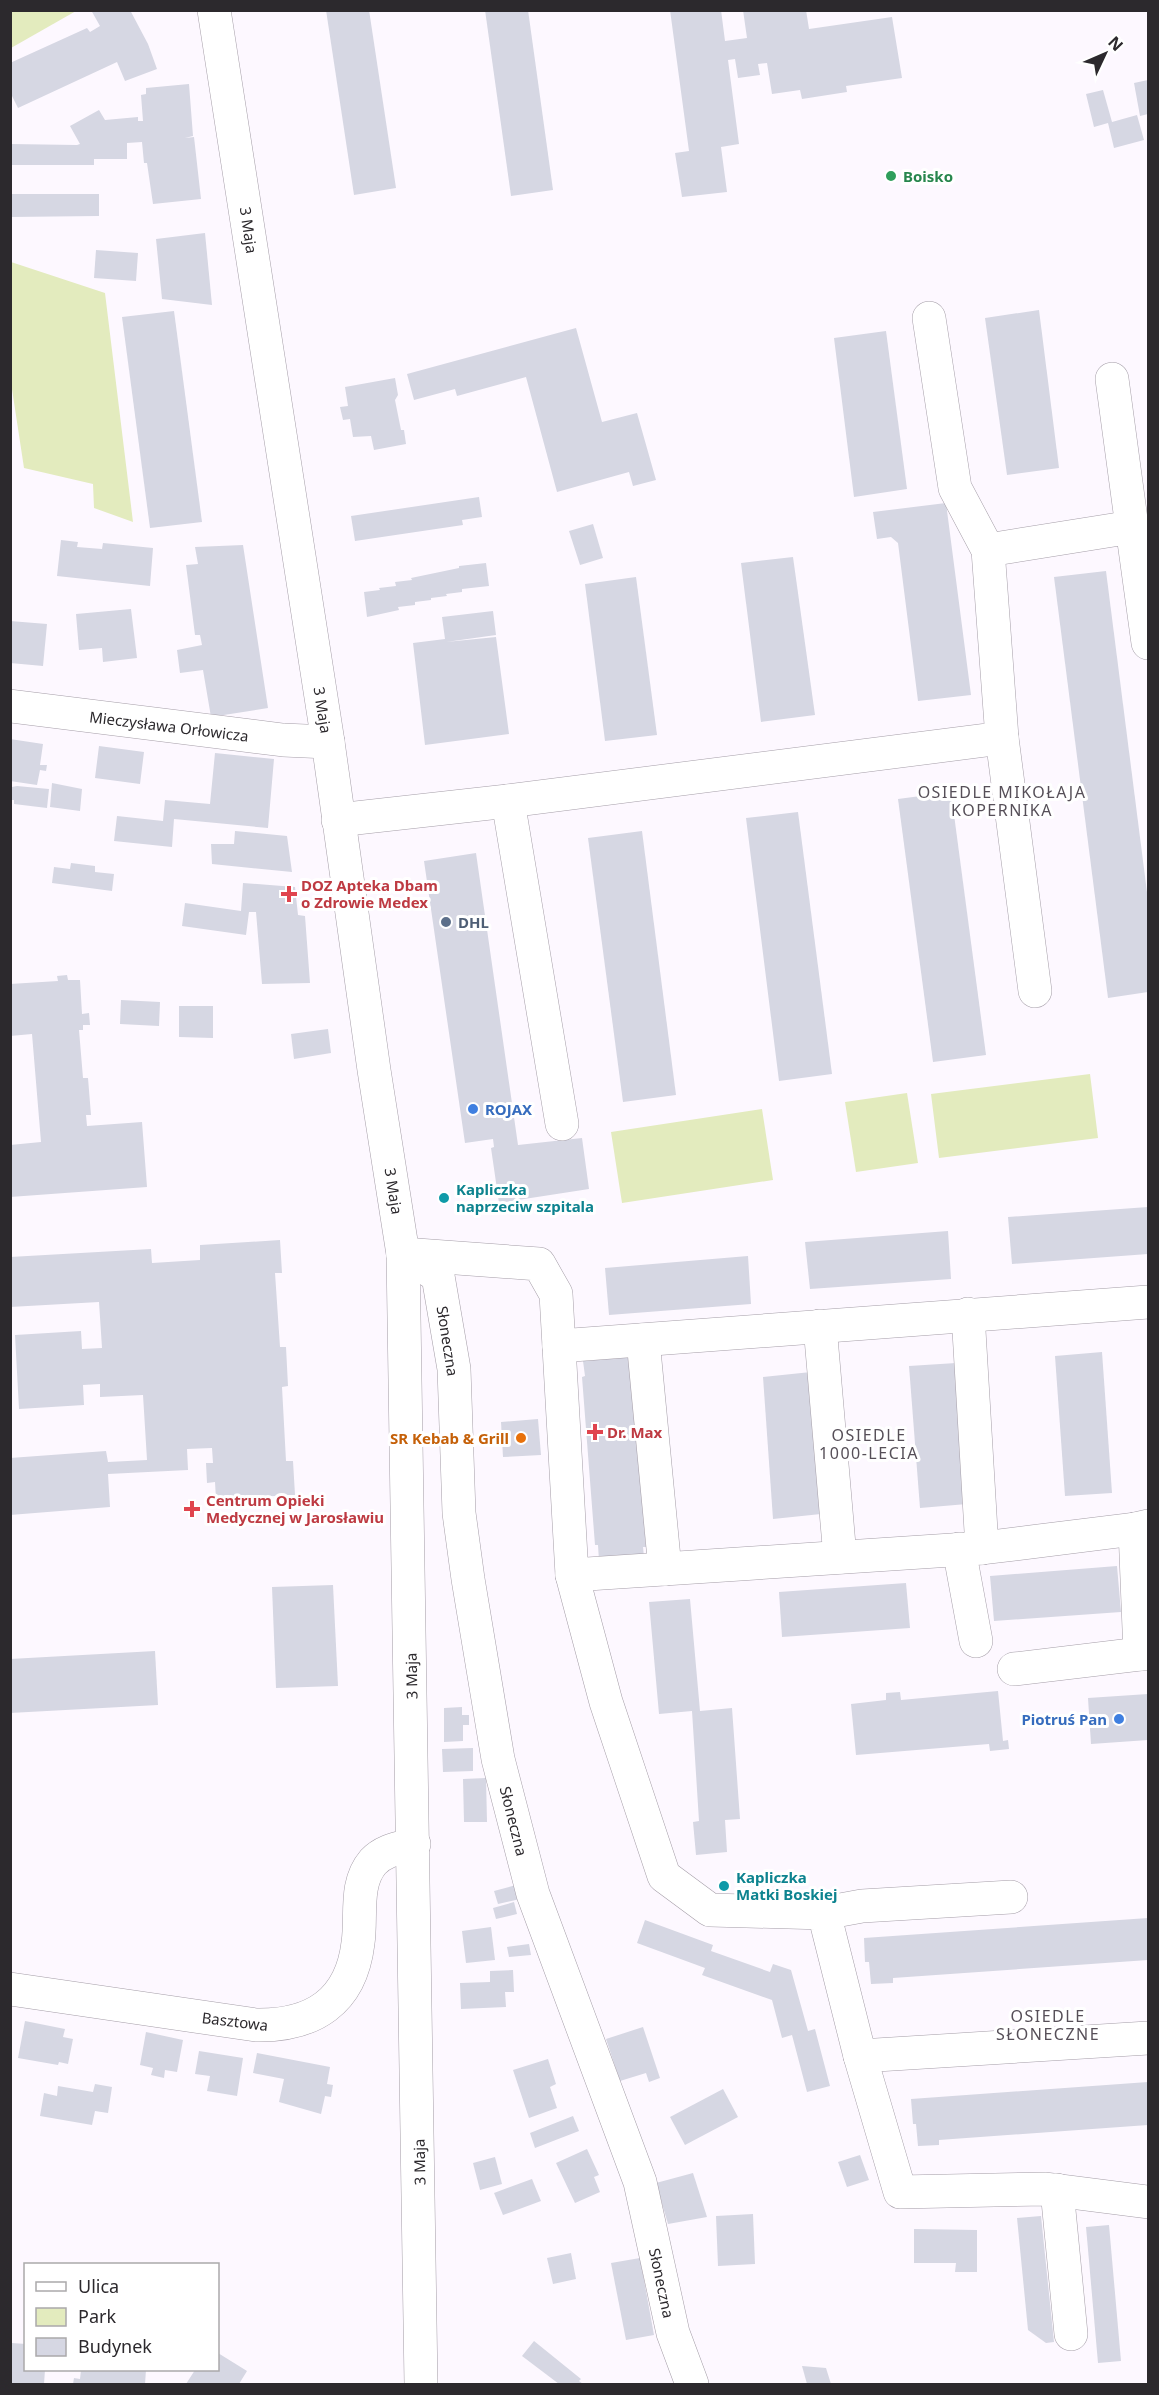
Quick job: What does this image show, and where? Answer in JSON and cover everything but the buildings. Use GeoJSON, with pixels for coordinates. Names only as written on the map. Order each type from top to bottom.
{"type":"FeatureCollection","features":[{"type":"Feature","properties":{"kind":"street","name":"3 Maja"},"geometry":{"type":"LineString","coordinates":[[214,10],[328,742],[404,1254],[421,2385]]}},
{"type":"Feature","properties":{"kind":"street"},"geometry":{"type":"LineString","coordinates":[[929,318],[955,488],[988,550],[1002,738],[1035,991]]}},
{"type":"Feature","properties":{"kind":"street"},"geometry":{"type":"LineString","coordinates":[[1112,378],[1149,643]]}},
{"type":"Feature","properties":{"kind":"street"},"geometry":{"type":"LineString","coordinates":[[988,550],[1132,527]]}},
{"type":"Feature","properties":{"kind":"street","name":"Mieczysława Orłowicza"},"geometry":{"type":"LineString","coordinates":[[10,706],[283,740],[328,742]]}},
{"type":"Feature","properties":{"kind":"street"},"geometry":{"type":"LineString","coordinates":[[338,820],[508,801],[1002,738]]}},
{"type":"Feature","properties":{"kind":"street"},"geometry":{"type":"LineString","coordinates":[[508,801],[562,1124]]}},
{"type":"Feature","properties":{"kind":"street"},"geometry":{"type":"LineString","coordinates":[[404,1254],[539,1264],[556,1294],[572,1575],[606,1702],[664,1876],[710,1910],[824,1913],[862,1906],[1011,1897]]}},
{"type":"Feature","properties":{"kind":"street","name":"Słoneczna"},"geometry":{"type":"LineString","coordinates":[[404,1254],[438,1276],[454,1369],[459,1513],[498,1759],[533,1894],[640,2182],[673,2333],[692,2385]]}},
{"type":"Feature","properties":{"kind":"street"},"geometry":{"type":"LineString","coordinates":[[559,1346],[1149,1302]]}},
{"type":"Feature","properties":{"kind":"street"},"geometry":{"type":"LineString","coordinates":[[968,1314],[970,1549],[976,1641]]}},
{"type":"Feature","properties":{"kind":"street"},"geometry":{"type":"LineString","coordinates":[[820,1326],[840,1557]]}},
{"type":"Feature","properties":{"kind":"street"},"geometry":{"type":"LineString","coordinates":[[643,1340],[665,1569]]}},
{"type":"Feature","properties":{"kind":"street"},"geometry":{"type":"LineString","coordinates":[[572,1575],[970,1549],[1142,1528],[1144,1654],[1014,1670]]}},
{"type":"Feature","properties":{"kind":"street","name":"Basztowa"},"geometry":{"type":"LineString","coordinates":[[10,1989],[256,2025],[280,2026],[295,2022],[314,2015],[329,2005],[346,1985],[354,1965],[359,1942],[359,1904],[364,1878],[373,1863],[388,1851],[414,1844]]}},
{"type":"Feature","properties":{"kind":"street"},"geometry":{"type":"LineString","coordinates":[[824,1913],[860,2056],[900,2192],[1057,2190],[1149,2202]]}},
{"type":"Feature","properties":{"kind":"street"},"geometry":{"type":"LineString","coordinates":[[860,2056],[1149,2038]]}},
{"type":"Feature","properties":{"kind":"street"},"geometry":{"type":"LineString","coordinates":[[1057,2190],[1071,2334]]}},
{"type":"Feature","properties":{"kind":"green space"},"geometry":{"type":"Polygon","coordinates":[[[11,10],[76,10],[76,11],[11,48],[11,10]]]}},
{"type":"Feature","properties":{"kind":"green space"},"geometry":{"type":"Polygon","coordinates":[[[11,262],[105,293],[133,522],[94,508],[93,484],[24,468],[10,376],[11,262]]]}},
{"type":"Feature","properties":{"kind":"green space"},"geometry":{"type":"Polygon","coordinates":[[[1090,1074],[1098,1138],[939,1158],[931,1094],[1090,1074]]]}},
{"type":"Feature","properties":{"kind":"green space"},"geometry":{"type":"Polygon","coordinates":[[[907,1093],[918,1163],[856,1172],[845,1102],[907,1093]]]}},
{"type":"Feature","properties":{"kind":"green space"},"geometry":{"type":"Polygon","coordinates":[[[762,1109],[773,1180],[622,1203],[611,1132],[762,1109]]]}},
{"type":"Feature","properties":{"kind":"place","name":"Boisko"},"geometry":{"type":"Point","coordinates":[891,176]}},
{"type":"Feature","properties":{"kind":"place","name":"DOZ Apteka Dbam o Zdrowie Medex"},"geometry":{"type":"Point","coordinates":[289,894]}},
{"type":"Feature","properties":{"kind":"place","name":"DHL"},"geometry":{"type":"Point","coordinates":[446,922]}},
{"type":"Feature","properties":{"kind":"place","name":"ROJAX"},"geometry":{"type":"Point","coordinates":[473,1109]}},
{"type":"Feature","properties":{"kind":"place","name":"Kapliczka naprzeciw szpitala"},"geometry":{"type":"Point","coordinates":[444,1198]}},
{"type":"Feature","properties":{"kind":"place","name":"Dr. Max"},"geometry":{"type":"Point","coordinates":[595,1432]}},
{"type":"Feature","properties":{"kind":"place","name":"SR Kebab & Grill"},"geometry":{"type":"Point","coordinates":[521,1438]}},
{"type":"Feature","properties":{"kind":"place","name":"Centrum Opieki Medycznej w Jarosławiu"},"geometry":{"type":"Point","coordinates":[192,1509]}},
{"type":"Feature","properties":{"kind":"place","name":"Piotruś Pan"},"geometry":{"type":"Point","coordinates":[1119,1719]}},
{"type":"Feature","properties":{"kind":"place","name":"Kapliczka Matki Boskiej"},"geometry":{"type":"Point","coordinates":[724,1886]}},
{"type":"Feature","properties":{"kind":"district","name":"OSIEDLE MIKOŁAJA KOPERNIKA"},"geometry":{"type":"Point","coordinates":[1002,801]}},
{"type":"Feature","properties":{"kind":"district","name":"OSIEDLE 1000-LECIA"},"geometry":{"type":"Point","coordinates":[869,1444]}},
{"type":"Feature","properties":{"kind":"district","name":"OSIEDLE SŁONECZNE"},"geometry":{"type":"Point","coordinates":[1048,2025]}}]}
